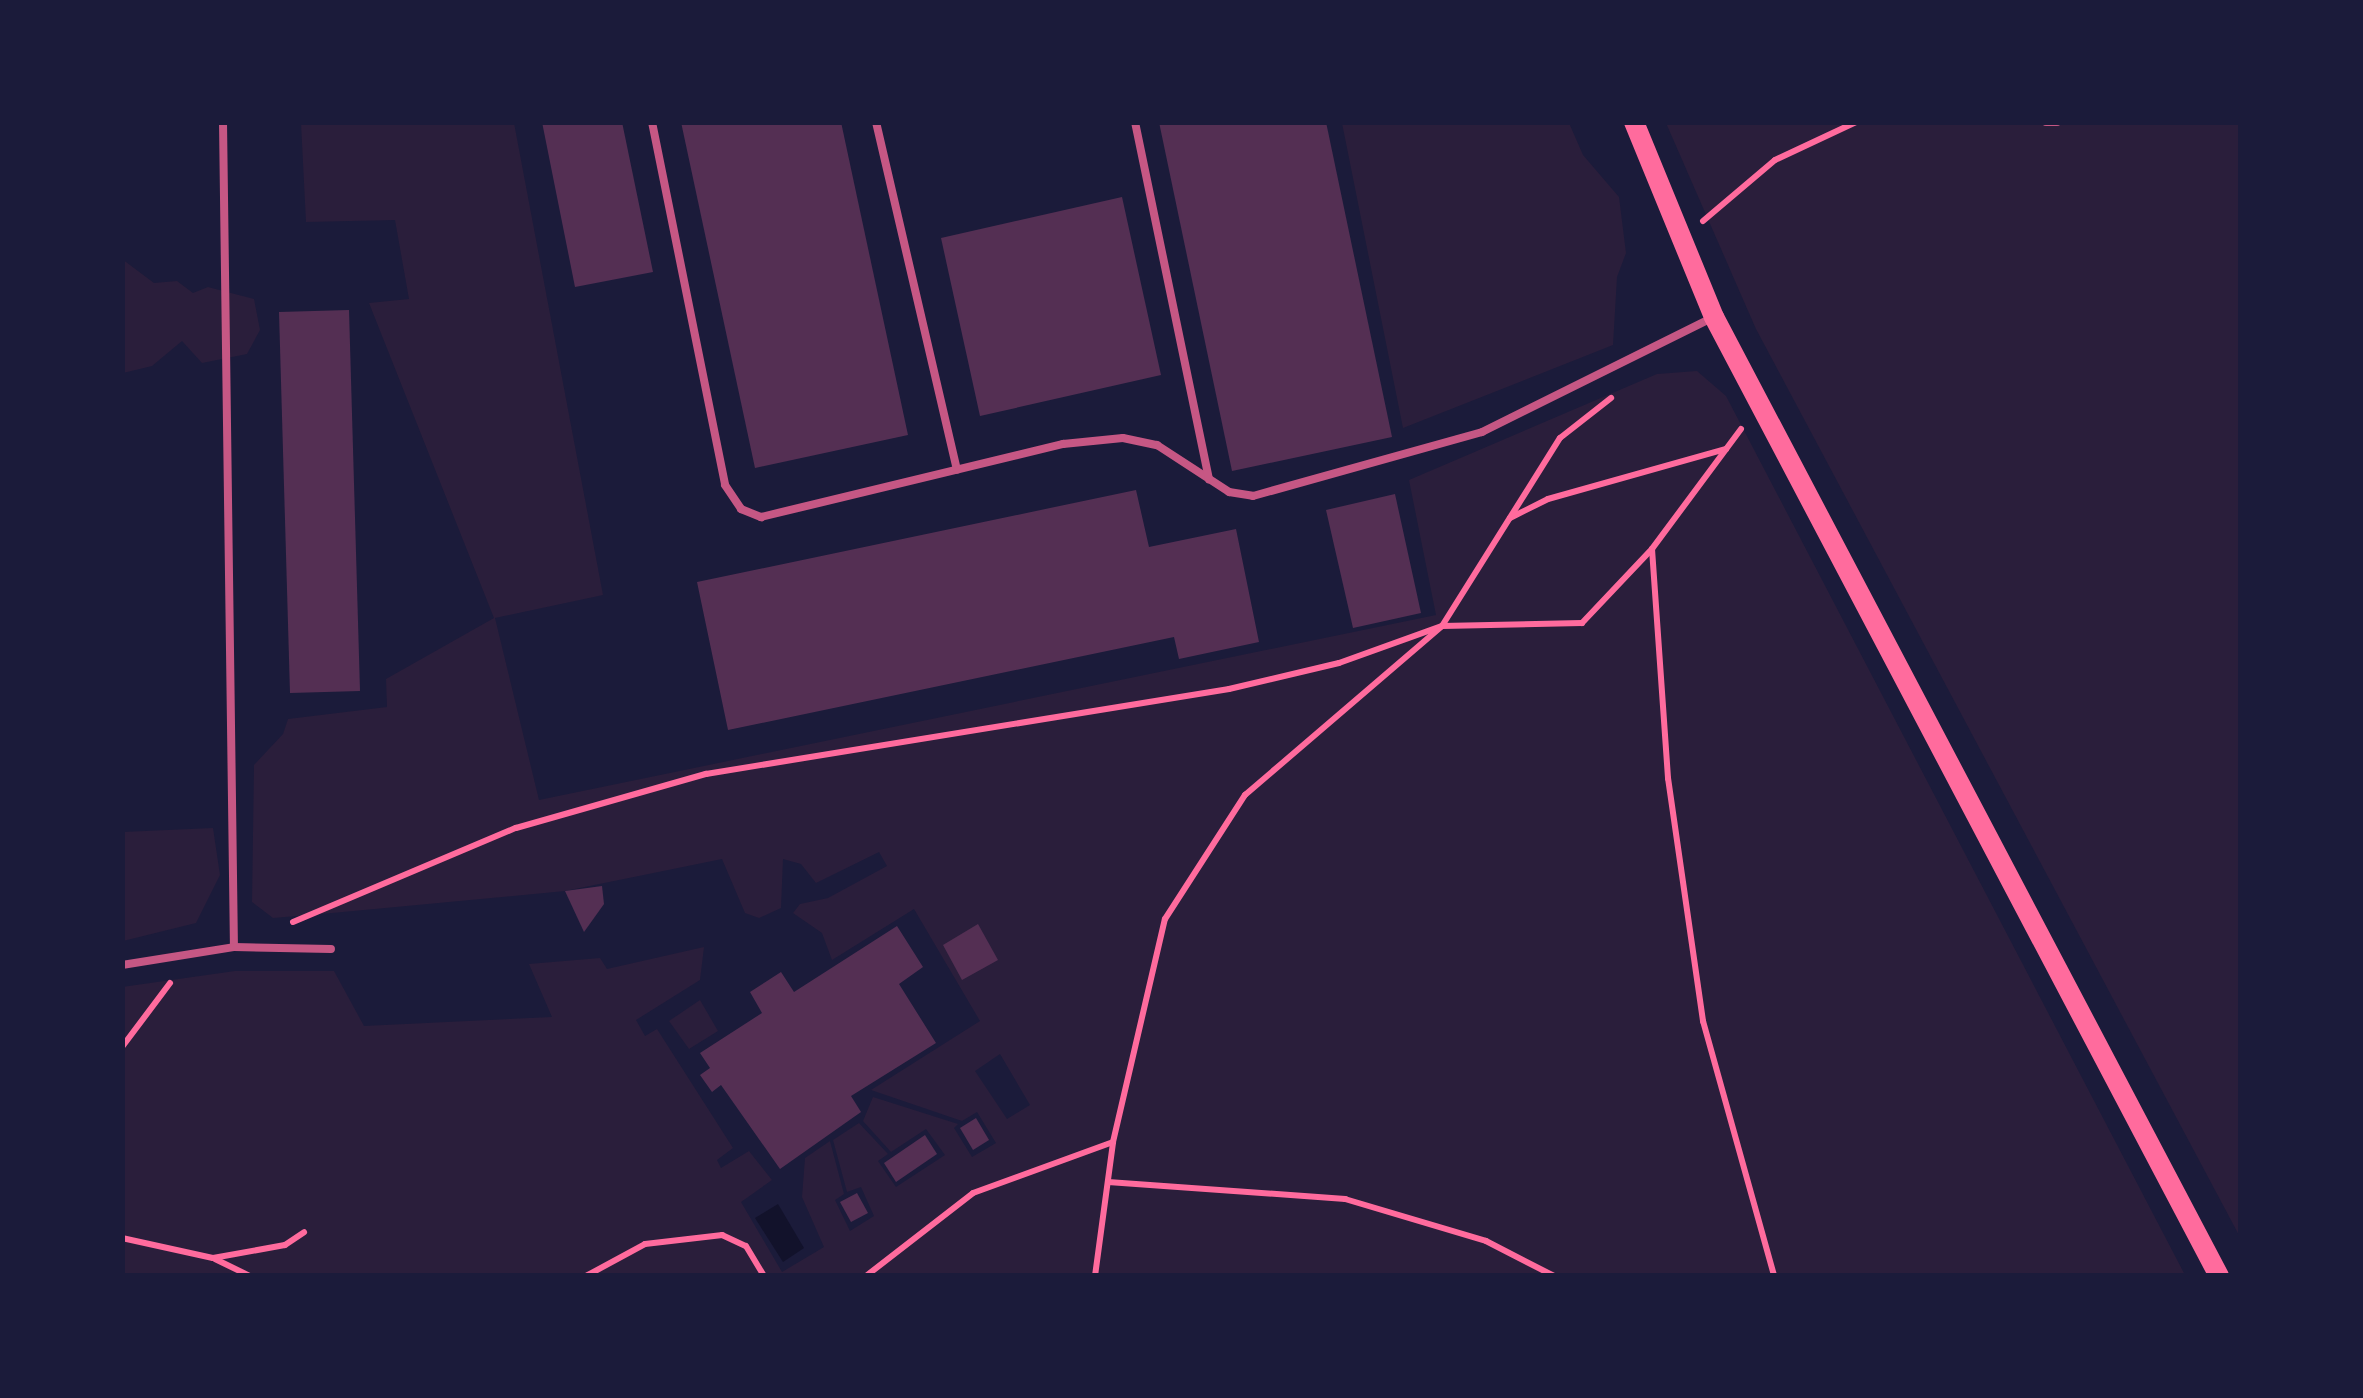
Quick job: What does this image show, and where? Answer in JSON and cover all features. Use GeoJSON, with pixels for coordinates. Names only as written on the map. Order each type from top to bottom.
{"type":"FeatureCollection","features":[{"type":"Feature","properties":{"kind":"main road"},"geometry":{"type":"LineString","coordinates":[[1634,122],[1678,242],[1759,406],[2220,1276]]}},
{"type":"Feature","properties":{"kind":"lane"},"geometry":{"type":"LineString","coordinates":[[223,122],[234,947]]}},
{"type":"Feature","properties":{"kind":"lane"},"geometry":{"type":"LineString","coordinates":[[652,122],[725,485],[741,509],[761,517],[957,470],[1123,438],[1157,444],[1210,480],[1253,496],[1482,432],[1714,317]]}},
{"type":"Feature","properties":{"kind":"lane"},"geometry":{"type":"LineString","coordinates":[[876,122],[957,470]]}},
{"type":"Feature","properties":{"kind":"lane"},"geometry":{"type":"LineString","coordinates":[[1135,122],[1210,480]]}},
{"type":"Feature","properties":{"kind":"lane"},"geometry":{"type":"LineString","coordinates":[[2046,122],[2058,122]]}},
{"type":"Feature","properties":{"kind":"lane"},"geometry":{"type":"LineString","coordinates":[[122,965],[234,947],[331,948]]}},
{"type":"Feature","properties":{"kind":"path"},"geometry":{"type":"LineString","coordinates":[[1678,242],[1775,160],[1856,122]]}},
{"type":"Feature","properties":{"kind":"path"},"geometry":{"type":"LineString","coordinates":[[1095,1276],[1113,1142],[1166,920],[1185,888],[1245,795],[1442,626],[1560,438],[1622,390]]}},
{"type":"Feature","properties":{"kind":"path"},"geometry":{"type":"LineString","coordinates":[[287,924],[516,828],[706,774],[1228,690],[1339,664],[1442,626],[1582,624],[1652,549],[1759,406]]}},
{"type":"Feature","properties":{"kind":"path"},"geometry":{"type":"LineString","coordinates":[[1510,518],[1548,499],[1727,448]]}},
{"type":"Feature","properties":{"kind":"path"},"geometry":{"type":"LineString","coordinates":[[1652,549],[1668,778],[1703,1022],[1774,1276]]}},
{"type":"Feature","properties":{"kind":"path"},"geometry":{"type":"LineString","coordinates":[[122,1047],[168,984],[184,975]]}},
{"type":"Feature","properties":{"kind":"path"},"geometry":{"type":"LineString","coordinates":[[866,1276],[973,1193],[1113,1142]]}},
{"type":"Feature","properties":{"kind":"path"},"geometry":{"type":"LineString","coordinates":[[1108,1182],[1345,1199],[1486,1240],[1554,1276]]}},
{"type":"Feature","properties":{"kind":"path"},"geometry":{"type":"LineString","coordinates":[[213,1258],[286,1245],[304,1232]]}},
{"type":"Feature","properties":{"kind":"path"},"geometry":{"type":"LineString","coordinates":[[586,1276],[645,1244],[722,1235],[746,1246],[764,1276]]}},
{"type":"Feature","properties":{"kind":"path"},"geometry":{"type":"LineString","coordinates":[[122,1238],[213,1258],[250,1276]]}},
{"type":"Feature","properties":{"kind":"shaded area"},"geometry":{"type":"Polygon","coordinates":[[[301,123],[514,123],[603,595],[495,618],[539,800],[1436,615],[1409,480],[1657,374],[1697,371],[1726,396],[2185,1275],[123,1275],[122,987],[235,971],[334,971],[364,1026],[552,1017],[529,964],[600,958],[607,969],[704,947],[700,980],[636,1020],[645,1036],[657,1029],[733,1148],[717,1160],[721,1168],[749,1151],[772,1180],[741,1202],[782,1272],[824,1247],[802,1197],[805,1158],[830,1141],[844,1194],[835,1200],[850,1231],[874,1216],[861,1187],[847,1192],[833,1140],[859,1123],[888,1154],[878,1161],[896,1187],[945,1155],[926,1129],[891,1152],[863,1121],[873,1097],[958,1124],[954,1128],[972,1157],[996,1143],[977,1112],[962,1121],[871,1090],[980,1021],[914,909],[832,960],[822,933],[793,913],[800,904],[828,898],[887,866],[879,852],[816,883],[801,864],[783,859],[781,908],[759,918],[745,913],[722,859],[565,891],[332,913],[273,918],[252,902],[254,765],[283,734],[288,719],[387,707],[386,679],[494,618],[369,303],[409,299],[395,220],[306,222],[301,123]],[[1000,1054],[975,1071],[1007,1119],[1030,1105],[1000,1054]]]}},
{"type":"Feature","properties":{"kind":"shaded area"},"geometry":{"type":"Polygon","coordinates":[[[1342,123],[1569,123],[1583,155],[1619,197],[1626,253],[1617,277],[1613,345],[1403,428],[1342,123]]]}},
{"type":"Feature","properties":{"kind":"shaded area"},"geometry":{"type":"Polygon","coordinates":[[[1666,123],[2240,123],[2240,1237],[1756,329],[1666,123]]]}},
{"type":"Feature","properties":{"kind":"shaded area"},"geometry":{"type":"Polygon","coordinates":[[[122,259],[154,283],[177,281],[193,293],[208,287],[254,299],[260,330],[247,354],[202,363],[182,341],[152,366],[123,373],[122,259]]]}},
{"type":"Feature","properties":{"kind":"shaded area"},"geometry":{"type":"Polygon","coordinates":[[[213,828],[220,875],[196,923],[123,941],[123,832],[213,828]]]}},
{"type":"Feature","properties":{"kind":"shaded area"},"geometry":{"type":"Polygon","coordinates":[[[700,1000],[718,1031],[689,1049],[669,1021],[700,1000]]]}},
{"type":"Feature","properties":{"kind":"shaded area"},"geometry":{"type":"Polygon","coordinates":[[[778,1204],[804,1248],[783,1262],[755,1218],[778,1204]]]}},
{"type":"Feature","properties":{"kind":"building"},"geometry":{"type":"Polygon","coordinates":[[[542,122],[622,122],[653,272],[575,287],[542,122]]]}},
{"type":"Feature","properties":{"kind":"building"},"geometry":{"type":"Polygon","coordinates":[[[681,122],[841,122],[908,435],[755,468],[681,122]]]}},
{"type":"Feature","properties":{"kind":"building"},"geometry":{"type":"Polygon","coordinates":[[[1159,122],[1326,122],[1392,437],[1232,471],[1159,122]]]}},
{"type":"Feature","properties":{"kind":"building"},"geometry":{"type":"Polygon","coordinates":[[[1122,197],[1161,375],[980,416],[941,238],[1122,197]]]}},
{"type":"Feature","properties":{"kind":"building"},"geometry":{"type":"Polygon","coordinates":[[[349,310],[360,691],[290,693],[279,312],[349,310]]]}},
{"type":"Feature","properties":{"kind":"building"},"geometry":{"type":"Polygon","coordinates":[[[1136,490],[1149,547],[1236,529],[1259,642],[1179,659],[1174,637],[728,730],[697,582],[1136,490]]]}},
{"type":"Feature","properties":{"kind":"building"},"geometry":{"type":"Polygon","coordinates":[[[1395,494],[1421,613],[1353,628],[1326,510],[1395,494]]]}},
{"type":"Feature","properties":{"kind":"building"},"geometry":{"type":"Polygon","coordinates":[[[602,886],[604,904],[584,932],[565,891],[602,886]]]}},
{"type":"Feature","properties":{"kind":"building"},"geometry":{"type":"Polygon","coordinates":[[[978,924],[998,960],[962,980],[943,945],[978,924]]]}},
{"type":"Feature","properties":{"kind":"building"},"geometry":{"type":"Polygon","coordinates":[[[897,926],[923,967],[899,984],[936,1043],[851,1096],[861,1112],[780,1169],[721,1085],[712,1092],[700,1075],[710,1068],[700,1053],[762,1013],[750,992],[781,972],[794,992],[897,926]]]}},
{"type":"Feature","properties":{"kind":"building"},"geometry":{"type":"Polygon","coordinates":[[[976,1118],[989,1140],[973,1150],[960,1128],[976,1118]]]}},
{"type":"Feature","properties":{"kind":"building"},"geometry":{"type":"Polygon","coordinates":[[[925,1135],[937,1154],[896,1182],[884,1163],[925,1135]]]}},
{"type":"Feature","properties":{"kind":"building"},"geometry":{"type":"Polygon","coordinates":[[[857,1193],[868,1213],[851,1222],[840,1202],[857,1193]]]}}]}
